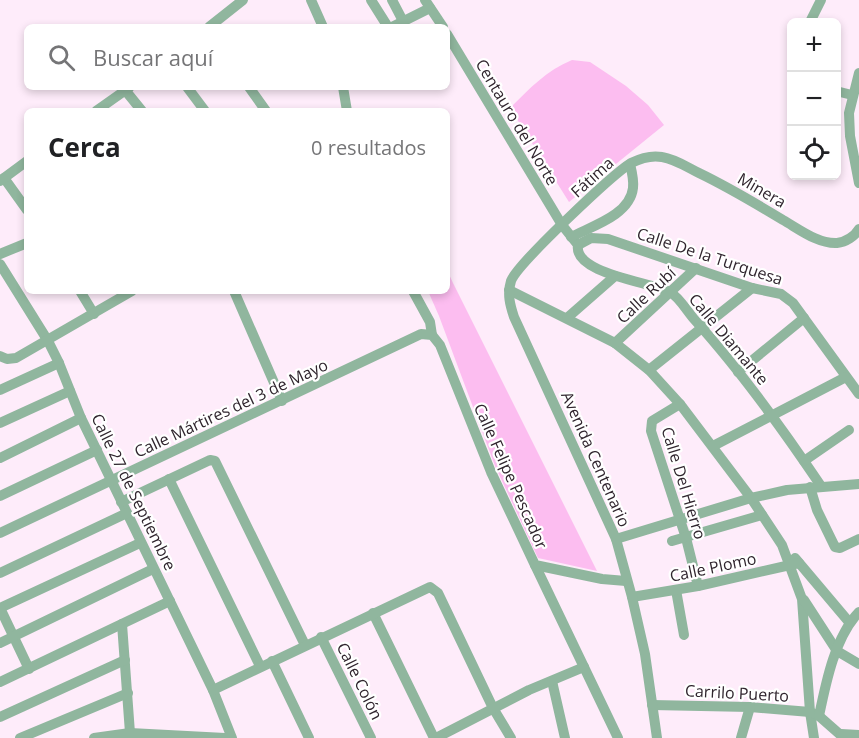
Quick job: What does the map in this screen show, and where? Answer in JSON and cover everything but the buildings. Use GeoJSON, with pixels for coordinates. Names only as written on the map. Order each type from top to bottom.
{"type":"FeatureCollection","features":[{"type":"Feature","properties":{"kind":"street"},"geometry":{"type":"LineString","coordinates":[[213,24],[243,0]]}},
{"type":"Feature","properties":{"kind":"street"},"geometry":{"type":"LineString","coordinates":[[311,0],[322,24]]}},
{"type":"Feature","properties":{"kind":"street"},"geometry":{"type":"LineString","coordinates":[[371,0],[386,24]]}},
{"type":"Feature","properties":{"kind":"street"},"geometry":{"type":"LineString","coordinates":[[392,0],[403,21]]}},
{"type":"Feature","properties":{"kind":"street"},"geometry":{"type":"LineString","coordinates":[[812,18],[821,0]]}},
{"type":"Feature","properties":{"kind":"street"},"geometry":{"type":"LineString","coordinates":[[398,24],[428,4],[440,24]]}},
{"type":"Feature","properties":{"kind":"street","name":"Centauro del Norte"},"geometry":{"type":"LineString","coordinates":[[450,39],[562,225]]}},
{"type":"Feature","properties":{"kind":"street"},"geometry":{"type":"LineString","coordinates":[[859,73],[852,95],[849,124],[858,166],[859,183]]}},
{"type":"Feature","properties":{"kind":"street"},"geometry":{"type":"LineString","coordinates":[[100,108],[127,90]]}},
{"type":"Feature","properties":{"kind":"street"},"geometry":{"type":"LineString","coordinates":[[129,90],[140,108]]}},
{"type":"Feature","properties":{"kind":"street"},"geometry":{"type":"LineString","coordinates":[[189,90],[203,108]]}},
{"type":"Feature","properties":{"kind":"street"},"geometry":{"type":"LineString","coordinates":[[251,90],[264,108]]}},
{"type":"Feature","properties":{"kind":"street"},"geometry":{"type":"LineString","coordinates":[[344,90],[346,108]]}},
{"type":"Feature","properties":{"kind":"street"},"geometry":{"type":"LineString","coordinates":[[841,92],[852,95]]}},
{"type":"Feature","properties":{"kind":"street","name":"Fátima"},"geometry":{"type":"LineString","coordinates":[[562,225],[630,164],[646,156]]}},
{"type":"Feature","properties":{"kind":"street","name":"Minera"},"geometry":{"type":"LineString","coordinates":[[646,156],[670,158],[732,189],[812,237],[836,243],[852,237],[859,228]]}},
{"type":"Feature","properties":{"kind":"street"},"geometry":{"type":"LineString","coordinates":[[24,163],[2,180],[24,206]]}},
{"type":"Feature","properties":{"kind":"street"},"geometry":{"type":"LineString","coordinates":[[574,241],[606,220],[627,202],[633,189],[630,164]]}},
{"type":"Feature","properties":{"kind":"street"},"geometry":{"type":"LineString","coordinates":[[562,225],[517,270],[511,279],[509,290],[615,343],[649,370],[680,404],[713,446],[795,564],[849,622]]}},
{"type":"Feature","properties":{"kind":"street","name":"Calle Diamante"},"geometry":{"type":"LineString","coordinates":[[562,225],[574,241],[582,259],[615,276],[671,292],[773,416],[804,461],[816,487],[817,510],[835,547],[840,548],[859,540]]}},
{"type":"Feature","properties":{"kind":"street","name":"Calle De la Turquesa"},"geometry":{"type":"LineString","coordinates":[[574,241],[591,238],[608,239],[752,288],[781,294],[804,318],[859,394]]}},
{"type":"Feature","properties":{"kind":"street"},"geometry":{"type":"LineString","coordinates":[[0,254],[24,244]]}},
{"type":"Feature","properties":{"kind":"street","name":"Calle 27 de Septiembre"},"geometry":{"type":"LineString","coordinates":[[0,264],[48,341],[59,363],[81,418],[213,690],[232,738]]}},
{"type":"Feature","properties":{"kind":"street","name":"Calle Rubí"},"geometry":{"type":"LineString","coordinates":[[615,343],[696,268]]}},
{"type":"Feature","properties":{"kind":"street"},"geometry":{"type":"LineString","coordinates":[[567,318],[615,276]]}},
{"type":"Feature","properties":{"kind":"street"},"geometry":{"type":"LineString","coordinates":[[649,370],[752,288]]}},
{"type":"Feature","properties":{"kind":"street","name":"Avenida Centenario"},"geometry":{"type":"LineString","coordinates":[[509,290],[509,302],[514,317],[616,539],[645,654],[656,733],[662,738]]}},
{"type":"Feature","properties":{"kind":"street"},"geometry":{"type":"LineString","coordinates":[[82,294],[94,314]]}},
{"type":"Feature","properties":{"kind":"street"},"geometry":{"type":"LineString","coordinates":[[1,357],[16,358],[127,294]]}},
{"type":"Feature","properties":{"kind":"street"},"geometry":{"type":"LineString","coordinates":[[235,294],[282,401]]}},
{"type":"Feature","properties":{"kind":"street"},"geometry":{"type":"LineString","coordinates":[[415,294],[430,322],[432,335]]}},
{"type":"Feature","properties":{"kind":"street"},"geometry":{"type":"LineString","coordinates":[[738,372],[804,318]]}},
{"type":"Feature","properties":{"kind":"street","name":"Calle Mártires del 3 de Mayo"},"geometry":{"type":"LineString","coordinates":[[0,533],[421,334],[432,335]]}},
{"type":"Feature","properties":{"kind":"street","name":"Calle Felipe Pescador"},"geometry":{"type":"LineString","coordinates":[[432,335],[440,345],[491,472],[534,566],[602,579],[626,581]]}},
{"type":"Feature","properties":{"kind":"street"},"geometry":{"type":"LineString","coordinates":[[0,389],[59,363]]}},
{"type":"Feature","properties":{"kind":"street"},"geometry":{"type":"LineString","coordinates":[[713,446],[846,377]]}},
{"type":"Feature","properties":{"kind":"street"},"geometry":{"type":"LineString","coordinates":[[0,423],[70,391]]}},
{"type":"Feature","properties":{"kind":"street","name":"Calle Del Hierro"},"geometry":{"type":"LineString","coordinates":[[680,404],[656,417],[651,425],[651,431],[686,538],[698,586]]}},
{"type":"Feature","properties":{"kind":"street"},"geometry":{"type":"LineString","coordinates":[[0,458],[81,418]]}},
{"type":"Feature","properties":{"kind":"street"},"geometry":{"type":"LineString","coordinates":[[804,461],[849,430]]}},
{"type":"Feature","properties":{"kind":"street"},"geometry":{"type":"LineString","coordinates":[[0,496],[98,450]]}},
{"type":"Feature","properties":{"kind":"street"},"geometry":{"type":"LineString","coordinates":[[121,502],[210,460],[215,461],[305,645]]}},
{"type":"Feature","properties":{"kind":"street"},"geometry":{"type":"LineString","coordinates":[[169,479],[260,666]]}},
{"type":"Feature","properties":{"kind":"street"},"geometry":{"type":"LineString","coordinates":[[616,539],[751,498],[787,490],[859,484]]}},
{"type":"Feature","properties":{"kind":"street"},"geometry":{"type":"LineString","coordinates":[[0,573],[127,513]]}},
{"type":"Feature","properties":{"kind":"street"},"geometry":{"type":"LineString","coordinates":[[672,541],[762,515]]}},
{"type":"Feature","properties":{"kind":"street"},"geometry":{"type":"LineString","coordinates":[[29,669],[0,608],[140,543]]}},
{"type":"Feature","properties":{"kind":"street"},"geometry":{"type":"LineString","coordinates":[[795,564],[802,599],[814,714],[814,738]]}},
{"type":"Feature","properties":{"kind":"street","name":"Calle Plomo"},"geometry":{"type":"LineString","coordinates":[[632,597],[698,586],[795,564]]}},
{"type":"Feature","properties":{"kind":"street"},"geometry":{"type":"LineString","coordinates":[[534,566],[618,738]]}},
{"type":"Feature","properties":{"kind":"street"},"geometry":{"type":"LineString","coordinates":[[0,643],[153,569]]}},
{"type":"Feature","properties":{"kind":"street"},"geometry":{"type":"LineString","coordinates":[[547,592],[560,571]]}},
{"type":"Feature","properties":{"kind":"street"},"geometry":{"type":"LineString","coordinates":[[213,690],[430,587],[438,593],[511,738]]}},
{"type":"Feature","properties":{"kind":"street"},"geometry":{"type":"LineString","coordinates":[[676,590],[684,635]]}},
{"type":"Feature","properties":{"kind":"street"},"geometry":{"type":"LineString","coordinates":[[802,599],[837,651],[859,664]]}},
{"type":"Feature","properties":{"kind":"street"},"geometry":{"type":"LineString","coordinates":[[0,682],[170,601]]}},
{"type":"Feature","properties":{"kind":"street"},"geometry":{"type":"LineString","coordinates":[[814,714],[849,622],[859,612]]}},
{"type":"Feature","properties":{"kind":"street"},"geometry":{"type":"LineString","coordinates":[[373,614],[434,738],[528,690],[584,667]]}},
{"type":"Feature","properties":{"kind":"street"},"geometry":{"type":"LineString","coordinates":[[122,624],[133,736]]}},
{"type":"Feature","properties":{"kind":"street","name":"Calle Colón"},"geometry":{"type":"LineString","coordinates":[[321,637],[371,738]]}},
{"type":"Feature","properties":{"kind":"street"},"geometry":{"type":"LineString","coordinates":[[0,717],[125,660]]}},
{"type":"Feature","properties":{"kind":"street"},"geometry":{"type":"LineString","coordinates":[[272,661],[309,738]]}},
{"type":"Feature","properties":{"kind":"street"},"geometry":{"type":"LineString","coordinates":[[552,681],[565,738]]}},
{"type":"Feature","properties":{"kind":"street"},"geometry":{"type":"LineString","coordinates":[[20,738],[128,693]]}},
{"type":"Feature","properties":{"kind":"street","name":"Carrilo Puerto"},"geometry":{"type":"LineString","coordinates":[[652,705],[750,707],[814,714]]}},
{"type":"Feature","properties":{"kind":"street"},"geometry":{"type":"LineString","coordinates":[[741,738],[750,707]]}},
{"type":"Feature","properties":{"kind":"street"},"geometry":{"type":"LineString","coordinates":[[814,714],[843,736],[859,735]]}},
{"type":"Feature","properties":{"kind":"street"},"geometry":{"type":"LineString","coordinates":[[94,738],[133,736],[225,738]]}},
{"type":"Feature","properties":{"kind":"shaded area"},"geometry":{"type":"Polygon","coordinates":[[[572,60],[590,62],[626,86],[648,105],[664,125],[569,202],[510,108],[546,75],[572,60]]]}},
{"type":"Feature","properties":{"kind":"shaded area"},"geometry":{"type":"Polygon","coordinates":[[[450,276],[597,571],[538,558],[495,466],[429,294],[450,294],[450,276]]]}}]}
